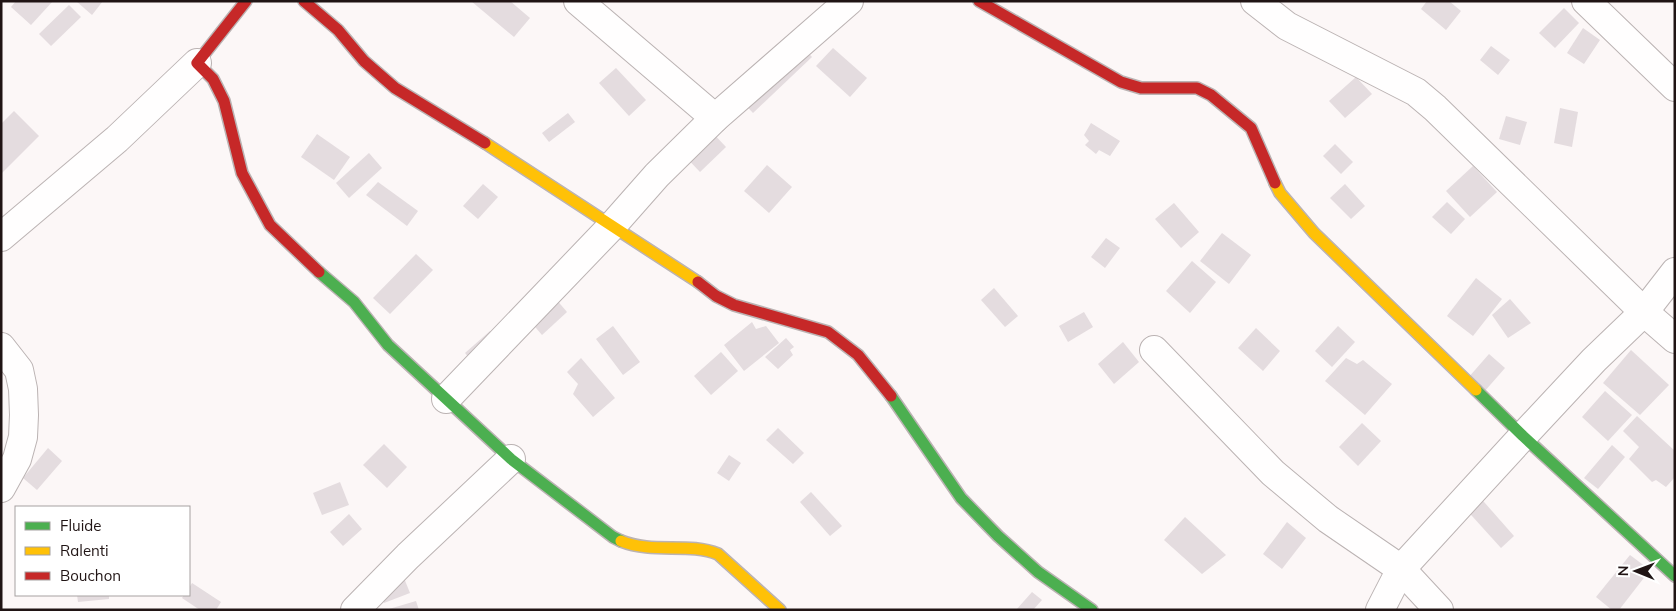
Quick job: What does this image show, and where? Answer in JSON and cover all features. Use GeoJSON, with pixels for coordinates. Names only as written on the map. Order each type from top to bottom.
{"type":"FeatureCollection","features":[{"type":"Feature","properties":{"kind":"street"},"geometry":{"type":"LineString","coordinates":[[1,237],[117,139],[197,63],[246,1]]}},
{"type":"Feature","properties":{"kind":"street"},"geometry":{"type":"LineString","coordinates":[[304,1],[338,30],[364,61],[395,88],[474,136],[694,279],[716,296],[734,305],[765,312],[828,332],[858,355],[890,394],[961,498],[998,536],[1038,572],[1092,610]]}},
{"type":"Feature","properties":{"kind":"street"},"geometry":{"type":"LineString","coordinates":[[578,1],[715,118]]}},
{"type":"Feature","properties":{"kind":"street"},"geometry":{"type":"LineString","coordinates":[[446,399],[612,226],[657,176],[715,118],[849,1]]}},
{"type":"Feature","properties":{"kind":"street"},"geometry":{"type":"LineString","coordinates":[[979,1],[1121,82],[1142,88],[1197,88],[1211,95],[1231,110],[1251,128],[1280,193],[1314,234],[1523,436],[1675,576]]}},
{"type":"Feature","properties":{"kind":"street"},"geometry":{"type":"LineString","coordinates":[[1255,1],[1287,26],[1416,92],[1435,108],[1644,312],[1675,339]]}},
{"type":"Feature","properties":{"kind":"street"},"geometry":{"type":"LineString","coordinates":[[1586,1],[1675,87]]}},
{"type":"Feature","properties":{"kind":"street"},"geometry":{"type":"LineString","coordinates":[[197,63],[213,79],[224,101],[242,173],[270,225],[310,264],[354,302],[388,345],[510,459],[623,543],[637,546],[708,550],[718,554],[780,610]]}},
{"type":"Feature","properties":{"kind":"street"},"geometry":{"type":"LineString","coordinates":[[1380,610],[1401,570],[1594,360],[1644,312],[1675,272]]}},
{"type":"Feature","properties":{"kind":"street"},"geometry":{"type":"LineString","coordinates":[[1,347],[18,370],[23,389],[24,416],[23,437],[16,459],[1,488]]}},
{"type":"Feature","properties":{"kind":"street"},"geometry":{"type":"LineString","coordinates":[[1154,350],[1273,473],[1328,519],[1401,570],[1439,610]]}},
{"type":"Feature","properties":{"kind":"street"},"geometry":{"type":"LineString","coordinates":[[355,610],[408,556],[510,459]]}},
{"type":"Feature","properties":{"kind":"building"},"geometry":{"type":"Polygon","coordinates":[[[16,1],[53,1],[31,25],[11,7],[16,1]]]}},
{"type":"Feature","properties":{"kind":"building"},"geometry":{"type":"Polygon","coordinates":[[[76,1],[103,1],[92,15],[76,1]]]}},
{"type":"Feature","properties":{"kind":"building"},"geometry":{"type":"Polygon","coordinates":[[[471,1],[510,1],[530,18],[514,37],[471,1]]]}},
{"type":"Feature","properties":{"kind":"building"},"geometry":{"type":"Polygon","coordinates":[[[1427,1],[1449,1],[1461,11],[1446,30],[1421,9],[1427,1]]]}},
{"type":"Feature","properties":{"kind":"building"},"geometry":{"type":"Polygon","coordinates":[[[69,5],[81,17],[51,46],[39,34],[69,5]]]}},
{"type":"Feature","properties":{"kind":"building"},"geometry":{"type":"Polygon","coordinates":[[[1564,8],[1579,23],[1555,48],[1539,33],[1564,8]]]}},
{"type":"Feature","properties":{"kind":"building"},"geometry":{"type":"Polygon","coordinates":[[[1583,28],[1600,40],[1584,64],[1567,53],[1583,28]]]}},
{"type":"Feature","properties":{"kind":"building"},"geometry":{"type":"Polygon","coordinates":[[[793,36],[812,57],[753,113],[734,93],[793,36]]]}},
{"type":"Feature","properties":{"kind":"building"},"geometry":{"type":"Polygon","coordinates":[[[1491,46],[1510,60],[1498,75],[1480,60],[1491,46]]]}},
{"type":"Feature","properties":{"kind":"building"},"geometry":{"type":"Polygon","coordinates":[[[833,48],[867,78],[850,97],[816,66],[833,48]]]}},
{"type":"Feature","properties":{"kind":"building"},"geometry":{"type":"Polygon","coordinates":[[[616,68],[646,100],[629,116],[599,83],[616,68]]]}},
{"type":"Feature","properties":{"kind":"building"},"geometry":{"type":"Polygon","coordinates":[[[1356,77],[1372,94],[1345,118],[1329,101],[1356,77]]]}},
{"type":"Feature","properties":{"kind":"building"},"geometry":{"type":"Polygon","coordinates":[[[1560,108],[1578,112],[1572,147],[1554,143],[1560,108]]]}},
{"type":"Feature","properties":{"kind":"building"},"geometry":{"type":"Polygon","coordinates":[[[14,111],[39,136],[1,174],[1,124],[14,111]]]}},
{"type":"Feature","properties":{"kind":"building"},"geometry":{"type":"Polygon","coordinates":[[[568,113],[575,122],[549,142],[542,133],[568,113]]]}},
{"type":"Feature","properties":{"kind":"building"},"geometry":{"type":"Polygon","coordinates":[[[1506,116],[1527,122],[1520,145],[1499,139],[1506,116]]]}},
{"type":"Feature","properties":{"kind":"building"},"geometry":{"type":"Polygon","coordinates":[[[1091,123],[1120,141],[1110,156],[1099,150],[1096,154],[1085,145],[1089,141],[1084,135],[1091,123]]]}},
{"type":"Feature","properties":{"kind":"building"},"geometry":{"type":"Polygon","coordinates":[[[708,128],[726,147],[700,172],[682,153],[708,128]]]}},
{"type":"Feature","properties":{"kind":"building"},"geometry":{"type":"Polygon","coordinates":[[[317,134],[350,157],[334,180],[301,157],[317,134]]]}},
{"type":"Feature","properties":{"kind":"building"},"geometry":{"type":"Polygon","coordinates":[[[1335,144],[1353,162],[1341,174],[1323,156],[1335,144]]]}},
{"type":"Feature","properties":{"kind":"building"},"geometry":{"type":"Polygon","coordinates":[[[369,153],[382,168],[349,198],[336,183],[369,153]]]}},
{"type":"Feature","properties":{"kind":"building"},"geometry":{"type":"Polygon","coordinates":[[[767,165],[792,187],[769,213],[744,191],[767,165]]]}},
{"type":"Feature","properties":{"kind":"building"},"geometry":{"type":"Polygon","coordinates":[[[1473,166],[1497,192],[1470,217],[1446,191],[1473,166]]]}},
{"type":"Feature","properties":{"kind":"building"},"geometry":{"type":"Polygon","coordinates":[[[378,182],[418,211],[407,226],[366,195],[378,182]]]}},
{"type":"Feature","properties":{"kind":"building"},"geometry":{"type":"Polygon","coordinates":[[[483,184],[498,197],[478,219],[463,206],[483,184]]]}},
{"type":"Feature","properties":{"kind":"building"},"geometry":{"type":"Polygon","coordinates":[[[1345,184],[1365,206],[1351,219],[1330,198],[1345,184]]]}},
{"type":"Feature","properties":{"kind":"building"},"geometry":{"type":"Polygon","coordinates":[[[1447,202],[1465,219],[1451,234],[1432,217],[1447,202]]]}},
{"type":"Feature","properties":{"kind":"building"},"geometry":{"type":"Polygon","coordinates":[[[1174,203],[1199,232],[1181,248],[1155,219],[1174,203]]]}},
{"type":"Feature","properties":{"kind":"building"},"geometry":{"type":"Polygon","coordinates":[[[1222,233],[1251,255],[1229,284],[1200,261],[1222,233]]]}},
{"type":"Feature","properties":{"kind":"building"},"geometry":{"type":"Polygon","coordinates":[[[1106,238],[1120,248],[1105,268],[1091,257],[1106,238]]]}},
{"type":"Feature","properties":{"kind":"building"},"geometry":{"type":"Polygon","coordinates":[[[416,254],[433,270],[390,314],[373,298],[416,254]]]}},
{"type":"Feature","properties":{"kind":"building"},"geometry":{"type":"Polygon","coordinates":[[[1192,261],[1216,282],[1190,313],[1166,291],[1192,261]]]}},
{"type":"Feature","properties":{"kind":"building"},"geometry":{"type":"Polygon","coordinates":[[[1476,278],[1502,299],[1473,336],[1447,316],[1476,278]]]}},
{"type":"Feature","properties":{"kind":"building"},"geometry":{"type":"Polygon","coordinates":[[[994,288],[1018,316],[1005,327],[981,300],[994,288]]]}},
{"type":"Feature","properties":{"kind":"building"},"geometry":{"type":"Polygon","coordinates":[[[549,291],[567,312],[542,335],[524,314],[549,291]]]}},
{"type":"Feature","properties":{"kind":"building"},"geometry":{"type":"Polygon","coordinates":[[[1510,299],[1531,323],[1508,338],[1492,315],[1510,299]]]}},
{"type":"Feature","properties":{"kind":"building"},"geometry":{"type":"Polygon","coordinates":[[[1084,312],[1093,327],[1068,342],[1059,326],[1084,312]]]}},
{"type":"Feature","properties":{"kind":"building"},"geometry":{"type":"Polygon","coordinates":[[[752,322],[756,329],[766,326],[779,343],[744,371],[724,345],[752,322]]]}},
{"type":"Feature","properties":{"kind":"building"},"geometry":{"type":"Polygon","coordinates":[[[613,326],[640,362],[623,375],[596,339],[613,326]]]}},
{"type":"Feature","properties":{"kind":"building"},"geometry":{"type":"Polygon","coordinates":[[[1338,326],[1355,342],[1332,367],[1315,351],[1338,326]]]}},
{"type":"Feature","properties":{"kind":"building"},"geometry":{"type":"Polygon","coordinates":[[[1256,328],[1280,351],[1263,371],[1238,348],[1256,328]]]}},
{"type":"Feature","properties":{"kind":"building"},"geometry":{"type":"Polygon","coordinates":[[[490,331],[502,345],[477,367],[465,353],[490,331]]]}},
{"type":"Feature","properties":{"kind":"building"},"geometry":{"type":"Polygon","coordinates":[[[786,338],[794,347],[790,350],[793,355],[778,369],[765,357],[786,338]]]}},
{"type":"Feature","properties":{"kind":"building"},"geometry":{"type":"Polygon","coordinates":[[[1123,342],[1139,362],[1114,384],[1098,364],[1123,342]]]}},
{"type":"Feature","properties":{"kind":"building"},"geometry":{"type":"Polygon","coordinates":[[[1631,350],[1669,385],[1640,415],[1603,383],[1631,350]]]}},
{"type":"Feature","properties":{"kind":"building"},"geometry":{"type":"Polygon","coordinates":[[[721,352],[738,371],[711,395],[694,376],[721,352]]]}},
{"type":"Feature","properties":{"kind":"building"},"geometry":{"type":"Polygon","coordinates":[[[1489,354],[1505,368],[1484,392],[1468,378],[1489,354]]]}},
{"type":"Feature","properties":{"kind":"building"},"geometry":{"type":"Polygon","coordinates":[[[581,358],[615,398],[593,417],[573,394],[578,384],[567,372],[581,358]]]}},
{"type":"Feature","properties":{"kind":"building"},"geometry":{"type":"Polygon","coordinates":[[[1346,358],[1357,364],[1363,360],[1392,384],[1365,415],[1325,381],[1346,358]]]}},
{"type":"Feature","properties":{"kind":"building"},"geometry":{"type":"Polygon","coordinates":[[[1605,391],[1632,415],[1608,441],[1582,417],[1605,391]]]}},
{"type":"Feature","properties":{"kind":"building"},"geometry":{"type":"Polygon","coordinates":[[[1637,416],[1675,451],[1675,477],[1666,487],[1656,480],[1652,482],[1629,459],[1639,447],[1623,431],[1637,416]]]}},
{"type":"Feature","properties":{"kind":"building"},"geometry":{"type":"Polygon","coordinates":[[[1362,423],[1381,441],[1358,466],[1339,447],[1362,423]]]}},
{"type":"Feature","properties":{"kind":"building"},"geometry":{"type":"Polygon","coordinates":[[[778,428],[804,453],[793,464],[766,440],[778,428]]]}},
{"type":"Feature","properties":{"kind":"building"},"geometry":{"type":"Polygon","coordinates":[[[384,444],[407,467],[387,488],[363,465],[384,444]]]}},
{"type":"Feature","properties":{"kind":"building"},"geometry":{"type":"Polygon","coordinates":[[[1612,445],[1625,457],[1598,489],[1584,478],[1612,445]]]}},
{"type":"Feature","properties":{"kind":"building"},"geometry":{"type":"Polygon","coordinates":[[[48,448],[62,461],[37,490],[23,478],[48,448]]]}},
{"type":"Feature","properties":{"kind":"building"},"geometry":{"type":"Polygon","coordinates":[[[729,455],[741,463],[729,481],[717,473],[729,455]]]}},
{"type":"Feature","properties":{"kind":"building"},"geometry":{"type":"Polygon","coordinates":[[[340,482],[349,505],[322,515],[313,493],[340,482]]]}},
{"type":"Feature","properties":{"kind":"building"},"geometry":{"type":"Polygon","coordinates":[[[811,492],[842,526],[830,536],[800,502],[811,492]]]}},
{"type":"Feature","properties":{"kind":"building"},"geometry":{"type":"Polygon","coordinates":[[[1477,494],[1514,536],[1501,548],[1463,506],[1477,494]]]}},
{"type":"Feature","properties":{"kind":"building"},"geometry":{"type":"Polygon","coordinates":[[[349,514],[362,529],[343,546],[330,532],[349,514]]]}},
{"type":"Feature","properties":{"kind":"building"},"geometry":{"type":"Polygon","coordinates":[[[1185,517],[1226,555],[1202,574],[1164,540],[1185,517]]]}},
{"type":"Feature","properties":{"kind":"building"},"geometry":{"type":"Polygon","coordinates":[[[1287,522],[1306,538],[1282,569],[1263,554],[1287,522]]]}},
{"type":"Feature","properties":{"kind":"building"},"geometry":{"type":"Polygon","coordinates":[[[1630,555],[1650,570],[1619,610],[1612,610],[1596,597],[1630,555]]]}},
{"type":"Feature","properties":{"kind":"building"},"geometry":{"type":"Polygon","coordinates":[[[404,578],[410,593],[384,603],[379,588],[404,578]]]}},
{"type":"Feature","properties":{"kind":"building"},"geometry":{"type":"Polygon","coordinates":[[[192,583],[221,602],[216,610],[200,610],[182,598],[183,596],[190,596],[192,583]]]}},
{"type":"Feature","properties":{"kind":"building"},"geometry":{"type":"Polygon","coordinates":[[[1032,592],[1042,600],[1033,610],[1016,610],[1032,592]]]}},
{"type":"Feature","properties":{"kind":"building"},"geometry":{"type":"Polygon","coordinates":[[[77,596],[109,596],[109,599],[78,602],[77,596]]]}},
{"type":"Feature","properties":{"kind":"building"},"geometry":{"type":"Polygon","coordinates":[[[416,601],[419,610],[389,610],[389,609],[416,601]]]}},
{"type":"Feature","properties":{"kind":"traffic: fast"},"geometry":{"type":"LineString","coordinates":[[319,272],[354,302],[388,345],[511,459],[613,537],[621,541]]}},
{"type":"Feature","properties":{"kind":"traffic: fast"},"geometry":{"type":"LineString","coordinates":[[1476,390],[1523,436],[1675,576]]}},
{"type":"Feature","properties":{"kind":"traffic: fast"},"geometry":{"type":"LineString","coordinates":[[891,396],[961,498],[998,536],[1038,572],[1092,610]]}},
{"type":"Feature","properties":{"kind":"traffic: slow"},"geometry":{"type":"LineString","coordinates":[[485,143],[698,282]]}},
{"type":"Feature","properties":{"kind":"traffic: slow"},"geometry":{"type":"LineString","coordinates":[[1275,183],[1280,193],[1314,233],[1476,390]]}},
{"type":"Feature","properties":{"kind":"traffic: slow"},"geometry":{"type":"LineString","coordinates":[[621,541],[646,547],[695,549],[718,554],[780,610]]}},
{"type":"Feature","properties":{"kind":"traffic: jam"},"geometry":{"type":"LineString","coordinates":[[246,1],[197,63],[213,79],[224,101],[242,173],[270,225],[319,272]]}},
{"type":"Feature","properties":{"kind":"traffic: jam"},"geometry":{"type":"LineString","coordinates":[[304,1],[338,30],[364,61],[395,88],[485,143]]}},
{"type":"Feature","properties":{"kind":"traffic: jam"},"geometry":{"type":"LineString","coordinates":[[979,1],[1121,82],[1141,88],[1197,88],[1211,95],[1251,128],[1275,183]]}},
{"type":"Feature","properties":{"kind":"traffic: jam"},"geometry":{"type":"LineString","coordinates":[[698,282],[716,296],[734,305],[828,332],[858,355],[891,396]]}}]}
